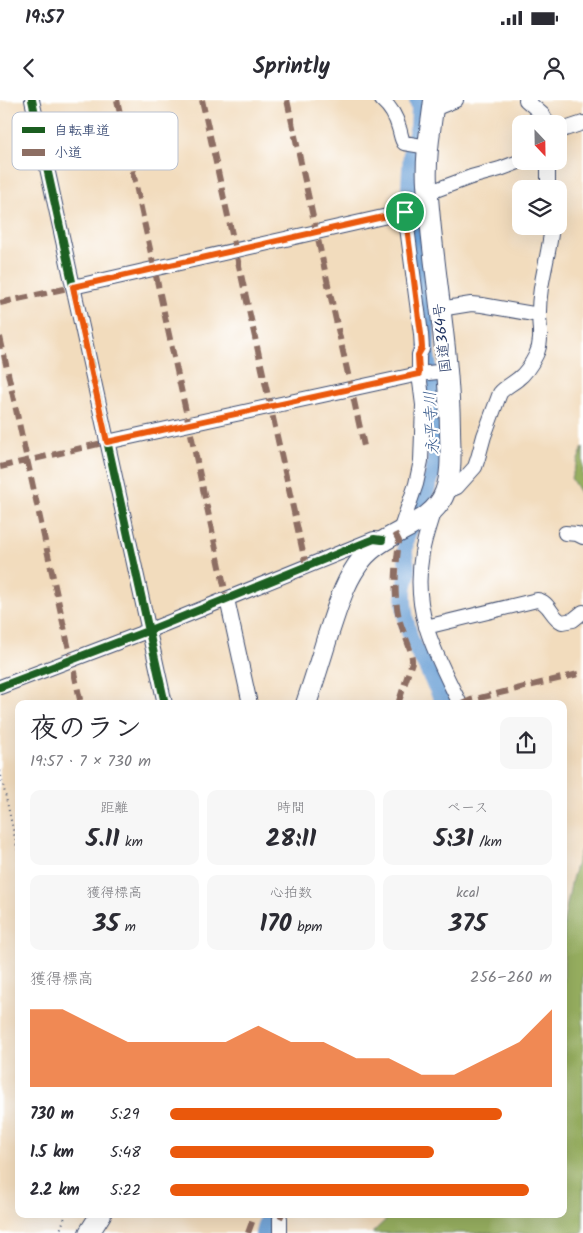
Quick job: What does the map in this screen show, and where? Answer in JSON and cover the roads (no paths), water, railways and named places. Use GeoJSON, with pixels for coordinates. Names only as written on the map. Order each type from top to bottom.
{"type":"FeatureCollection","features":[{"type":"Feature","properties":{"kind":"highway","name":"国道364号"},"geometry":{"type":"LineString","coordinates":[[307,700],[335,613],[344,589],[355,569],[362,558],[382,540],[418,522],[432,511],[445,492],[449,476],[449,395],[431,314],[421,248],[427,203],[426,146],[434,104]]}},
{"type":"Feature","properties":{"kind":"highway"},"geometry":{"type":"LineString","coordinates":[[89,1233],[98,1218]]}},
{"type":"Feature","properties":{"kind":"street"},"geometry":{"type":"LineString","coordinates":[[382,100],[396,116],[402,141],[404,143],[426,146]]}},
{"type":"Feature","properties":{"kind":"street"},"geometry":{"type":"LineString","coordinates":[[434,104],[441,106],[456,100]]}},
{"type":"Feature","properties":{"kind":"street"},"geometry":{"type":"LineString","coordinates":[[526,100],[542,115]]}},
{"type":"Feature","properties":{"kind":"street"},"geometry":{"type":"LineString","coordinates":[[568,128],[583,123]]}},
{"type":"Feature","properties":{"kind":"street"},"geometry":{"type":"LineString","coordinates":[[73,287],[407,212],[427,203],[433,191],[512,164]]}},
{"type":"Feature","properties":{"kind":"street"},"geometry":{"type":"LineString","coordinates":[[47,170],[164,700]]}},
{"type":"Feature","properties":{"kind":"street"},"geometry":{"type":"LineString","coordinates":[[407,212],[421,248]]}},
{"type":"Feature","properties":{"kind":"street"},"geometry":{"type":"LineString","coordinates":[[445,492],[457,487],[475,467],[500,393],[504,388],[520,378],[538,352],[540,343],[539,315],[542,279],[551,235]]}},
{"type":"Feature","properties":{"kind":"street"},"geometry":{"type":"LineString","coordinates":[[402,530],[421,461],[423,405],[418,355],[422,348],[431,314],[471,304],[539,315]]}},
{"type":"Feature","properties":{"kind":"street"},"geometry":{"type":"LineString","coordinates":[[107,442],[421,374],[444,371]]}},
{"type":"Feature","properties":{"kind":"street"},"geometry":{"type":"LineString","coordinates":[[432,511],[422,552],[420,576],[422,611],[437,655],[458,700]]}},
{"type":"Feature","properties":{"kind":"street"},"geometry":{"type":"LineString","coordinates":[[565,532],[577,534],[583,538]]}},
{"type":"Feature","properties":{"kind":"street"},"geometry":{"type":"LineString","coordinates":[[0,687],[150,630],[374,539],[382,540]]}},
{"type":"Feature","properties":{"kind":"street"},"geometry":{"type":"LineString","coordinates":[[227,598],[249,700]]}},
{"type":"Feature","properties":{"kind":"street"},"geometry":{"type":"LineString","coordinates":[[426,627],[537,600],[542,600],[555,617],[562,622],[573,620],[583,612]]}},
{"type":"Feature","properties":{"kind":"street"},"geometry":{"type":"LineString","coordinates":[[280,1218],[280,1233]]}},
{"type":"Feature","properties":{"kind":"waterway","name":"永平寺川"},"geometry":{"type":"LineString","coordinates":[[417,100],[419,109],[418,127],[411,151],[409,187],[415,236],[425,285],[427,353],[435,408],[437,440],[433,473],[422,504],[406,538],[405,553],[408,573],[404,589],[404,603],[411,640],[442,700]]}},
{"type":"Feature","properties":{"kind":"waterway","name":"永平寺川"},"geometry":{"type":"LineString","coordinates":[[263,1233],[267,1218]]}}]}
